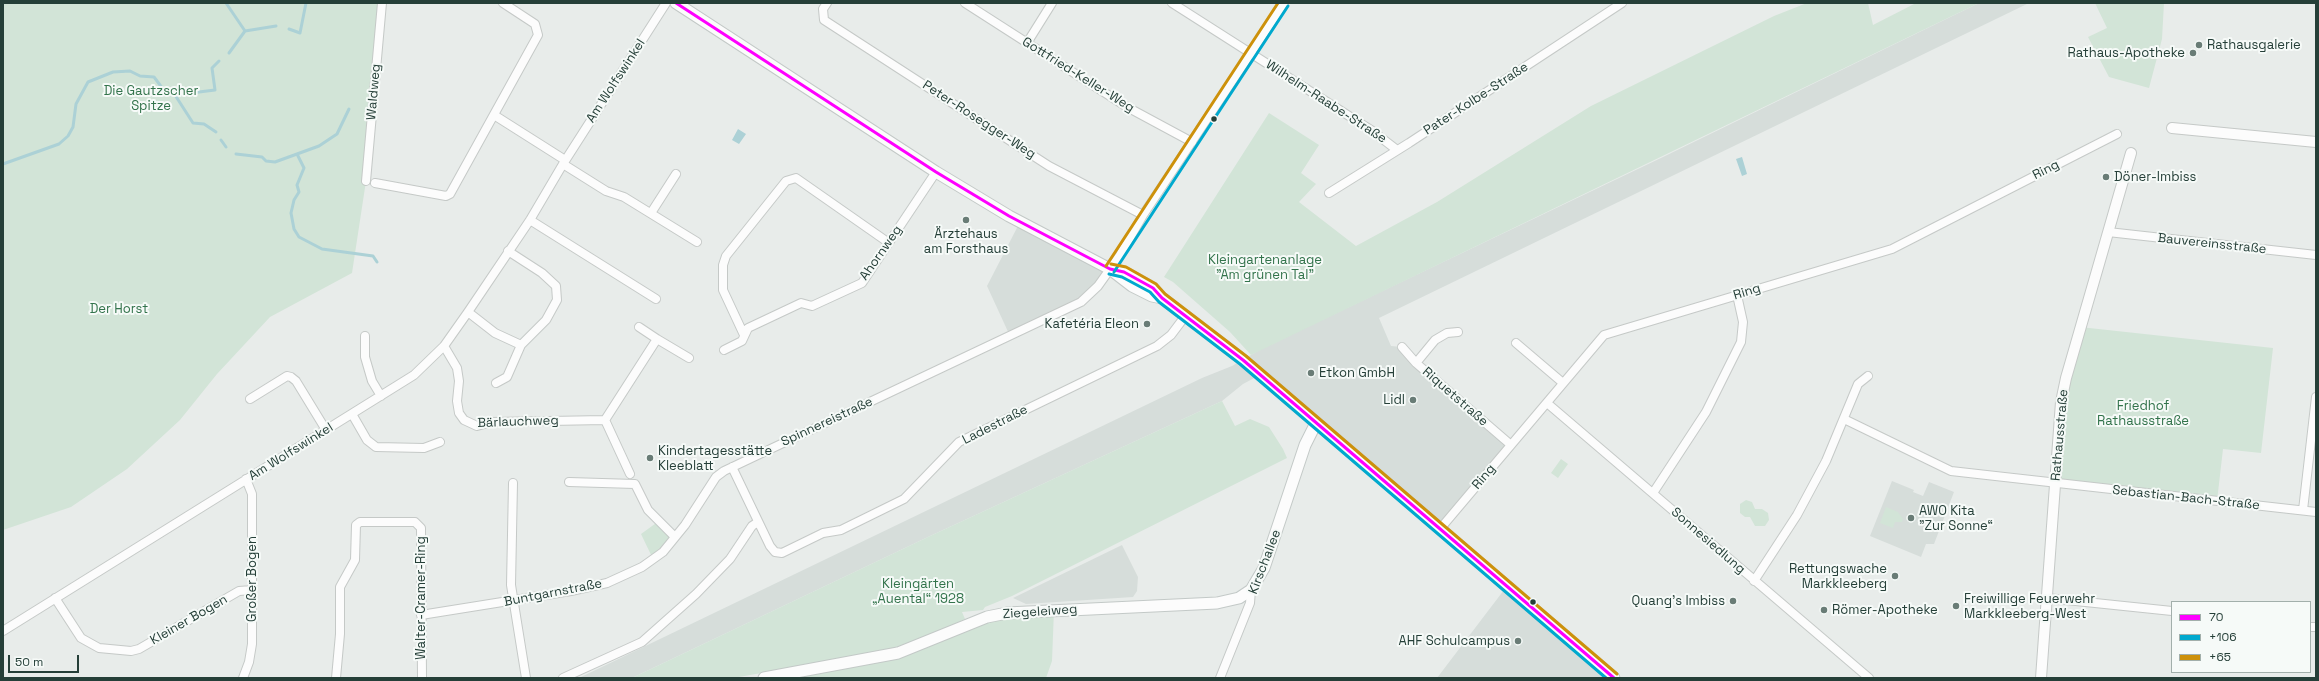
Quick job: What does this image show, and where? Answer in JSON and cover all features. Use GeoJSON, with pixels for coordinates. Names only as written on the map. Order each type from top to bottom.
{"type":"FeatureCollection","features":[{"type":"Feature","properties":{"kind":"main road"},"geometry":{"type":"LineString","coordinates":[[676,3],[936,172],[1030,228],[1110,269],[1132,286],[1152,296],[1162,298],[1186,315],[1243,360],[1614,678]]}},
{"type":"Feature","properties":{"kind":"main road","name":"Kirschallee"},"geometry":{"type":"LineString","coordinates":[[1251,590],[1269,556],[1306,445],[1316,423]]}},
{"type":"Feature","properties":{"kind":"main road","name":"Ziegeleiweg"},"geometry":{"type":"LineString","coordinates":[[764,678],[898,653],[987,617],[1007,613],[1217,603],[1239,598],[1251,590]]}},
{"type":"Feature","properties":{"kind":"street","name":"Waldweg"},"geometry":{"type":"LineString","coordinates":[[366,181],[382,3]]}},
{"type":"Feature","properties":{"kind":"street"},"geometry":{"type":"LineString","coordinates":[[375,183],[446,196],[450,194],[538,35],[535,24],[503,3]]}},
{"type":"Feature","properties":{"kind":"street","name":"Am Wolfswinkel"},"geometry":{"type":"LineString","coordinates":[[3,631],[414,376],[444,346],[468,312],[530,220],[564,162],[666,3]]}},
{"type":"Feature","properties":{"kind":"street","name":"Peter-Rosegger-Weg"},"geometry":{"type":"LineString","coordinates":[[827,3],[823,10],[822,16],[824,20],[1050,166],[1143,215]]}},
{"type":"Feature","properties":{"kind":"street","name":"Gottfried-Keller-Weg"},"geometry":{"type":"LineString","coordinates":[[965,3],[1127,107],[1192,142]]}},
{"type":"Feature","properties":{"kind":"street"},"geometry":{"type":"LineString","coordinates":[[1027,42],[1052,3]]}},
{"type":"Feature","properties":{"kind":"street","name":"Wilhelm-Raabe-Straße"},"geometry":{"type":"LineString","coordinates":[[1172,3],[1372,130],[1398,150]]}},
{"type":"Feature","properties":{"kind":"street","name":"Spinnereistraße"},"geometry":{"type":"LineString","coordinates":[[732,467],[1081,302],[1098,286],[1110,269],[1143,215],[1284,3]]}},
{"type":"Feature","properties":{"kind":"street","name":"Pater-Kolbe-Straße"},"geometry":{"type":"LineString","coordinates":[[1328,193],[1398,150],[1622,3]]}},
{"type":"Feature","properties":{"kind":"street"},"geometry":{"type":"LineString","coordinates":[[494,115],[606,190],[624,197],[697,242]]}},
{"type":"Feature","properties":{"kind":"street"},"geometry":{"type":"LineString","coordinates":[[2172,128],[2316,142]]}},
{"type":"Feature","properties":{"kind":"street","name":"Ring"},"geometry":{"type":"LineString","coordinates":[[1440,529],[1604,335],[1892,249],[2117,134]]}},
{"type":"Feature","properties":{"kind":"street","name":"Rathausstraße"},"geometry":{"type":"LineString","coordinates":[[2041,678],[2061,402],[2066,378],[2131,153]]}},
{"type":"Feature","properties":{"kind":"street","name":"Ahornweg"},"geometry":{"type":"LineString","coordinates":[[724,350],[742,341],[748,328],[801,303],[812,306],[862,283],[936,172]]}},
{"type":"Feature","properties":{"kind":"street"},"geometry":{"type":"LineString","coordinates":[[651,213],[676,174]]}},
{"type":"Feature","properties":{"kind":"street"},"geometry":{"type":"LineString","coordinates":[[744,335],[723,290],[723,265],[726,256],[786,181],[796,178],[889,243]]}},
{"type":"Feature","properties":{"kind":"street"},"geometry":{"type":"LineString","coordinates":[[530,220],[656,299]]}},
{"type":"Feature","properties":{"kind":"street","name":"Bauvereinsstraße"},"geometry":{"type":"LineString","coordinates":[[2108,232],[2117,235],[2316,255]]}},
{"type":"Feature","properties":{"kind":"street"},"geometry":{"type":"LineString","coordinates":[[496,383],[507,377],[521,345],[546,320],[557,300],[556,286],[542,273],[508,251]]}},
{"type":"Feature","properties":{"kind":"street"},"geometry":{"type":"LineString","coordinates":[[1653,493],[1706,412],[1741,342],[1743,322],[1737,295]]}},
{"type":"Feature","properties":{"kind":"street"},"geometry":{"type":"LineString","coordinates":[[468,312],[495,333],[521,345]]}},
{"type":"Feature","properties":{"kind":"street","name":"Ladestraße"},"geometry":{"type":"LineString","coordinates":[[758,522],[770,546],[775,552],[782,553],[824,533],[848,527],[904,499],[959,442],[1157,346],[1171,335],[1186,315]]}},
{"type":"Feature","properties":{"kind":"street"},"geometry":{"type":"LineString","coordinates":[[639,327],[689,358]]}},
{"type":"Feature","properties":{"kind":"street"},"geometry":{"type":"LineString","coordinates":[[1416,363],[1435,340],[1447,333],[1458,332]]}},
{"type":"Feature","properties":{"kind":"street"},"geometry":{"type":"LineString","coordinates":[[366,336],[365,357],[372,381],[381,396]]}},
{"type":"Feature","properties":{"kind":"street"},"geometry":{"type":"LineString","coordinates":[[630,474],[605,420],[657,339]]}},
{"type":"Feature","properties":{"kind":"street"},"geometry":{"type":"LineString","coordinates":[[1516,343],[1563,383]]}},
{"type":"Feature","properties":{"kind":"street","name":"Bärlauchweg"},"geometry":{"type":"LineString","coordinates":[[444,346],[457,368],[459,381],[456,401],[459,412],[464,420],[477,426],[492,422],[605,420]]}},
{"type":"Feature","properties":{"kind":"street","name":"Riquetstraße"},"geometry":{"type":"LineString","coordinates":[[1402,347],[1416,363],[1511,445]]}},
{"type":"Feature","properties":{"kind":"street"},"geometry":{"type":"LineString","coordinates":[[250,399],[287,376],[292,377],[296,380],[326,430]]}},
{"type":"Feature","properties":{"kind":"street"},"geometry":{"type":"LineString","coordinates":[[1754,581],[1797,516],[1826,461],[1858,384],[1868,376]]}},
{"type":"Feature","properties":{"kind":"street"},"geometry":{"type":"LineString","coordinates":[[2303,510],[2316,397]]}},
{"type":"Feature","properties":{"kind":"street","name":"Sonnesiedlung"},"geometry":{"type":"LineString","coordinates":[[1547,403],[1868,678]]}},
{"type":"Feature","properties":{"kind":"street"},"geometry":{"type":"LineString","coordinates":[[352,414],[367,440],[376,447],[386,449],[424,448],[440,442]]}},
{"type":"Feature","properties":{"kind":"street","name":"Sebastian-Bach-Straße"},"geometry":{"type":"LineString","coordinates":[[1844,418],[1944,469],[2055,484],[2316,512]]}},
{"type":"Feature","properties":{"kind":"street"},"geometry":{"type":"LineString","coordinates":[[563,678],[642,642],[696,594],[730,559],[752,526],[758,522],[732,467]]}},
{"type":"Feature","properties":{"kind":"street","name":"Buntgarnstraße"},"geometry":{"type":"LineString","coordinates":[[421,615],[468,609],[606,583],[642,567],[662,552],[675,537],[716,476],[732,467]]}},
{"type":"Feature","properties":{"kind":"street","name":"Großer Bogen"},"geometry":{"type":"LineString","coordinates":[[243,678],[249,662],[252,644],[252,494],[246,479]]}},
{"type":"Feature","properties":{"kind":"street"},"geometry":{"type":"LineString","coordinates":[[569,482],[635,484],[648,510],[675,537]]}},
{"type":"Feature","properties":{"kind":"street"},"geometry":{"type":"LineString","coordinates":[[513,483],[510,565],[512,600],[526,678]]}},
{"type":"Feature","properties":{"kind":"street","name":"Walter-Cramer-Ring"},"geometry":{"type":"LineString","coordinates":[[336,678],[340,634],[340,587],[355,560],[356,525],[360,522],[415,522],[419,524],[421,528],[422,678]]}},
{"type":"Feature","properties":{"kind":"street","name":"Kleiner Bogen"},"geometry":{"type":"LineString","coordinates":[[55,598],[81,638],[90,644],[109,650],[131,651],[139,649],[239,591],[252,590]]}},
{"type":"Feature","properties":{"kind":"street","name":"Kirschallee"},"geometry":{"type":"LineString","coordinates":[[1220,678],[1250,603],[1251,590]]}},
{"type":"Feature","properties":{"kind":"street"},"geometry":{"type":"LineString","coordinates":[[2047,598],[2171,612]]}},
{"type":"Feature","properties":{"kind":"shaded area"},"geometry":{"type":"Polygon","coordinates":[[[1979,3],[2029,3],[1379,318],[1391,346],[1402,347],[1511,445],[1440,529],[1260,375],[1243,384],[1222,401],[928,537],[632,678],[579,678],[1202,378],[1232,366],[1263,348],[1663,157],[1979,3]]]}},
{"type":"Feature","properties":{"kind":"shaded area"},"geometry":{"type":"Polygon","coordinates":[[[1020,222],[1110,269],[1090,295],[1010,336],[987,286],[1020,222]]]}},
{"type":"Feature","properties":{"kind":"shaded area","name":"AWO Kita \"Zur Sonne“"},"geometry":{"type":"Polygon","coordinates":[[[1892,481],[1914,490],[1913,492],[1923,496],[1929,482],[1954,492],[1934,544],[1926,544],[1921,557],[1870,536],[1892,481]]]}},
{"type":"Feature","properties":{"kind":"shaded area"},"geometry":{"type":"Polygon","coordinates":[[[1122,545],[1138,577],[1137,591],[1133,597],[1026,604],[1013,598],[1122,545]]]}},
{"type":"Feature","properties":{"kind":"shaded area","name":"AHF Schulcampus"},"geometry":{"type":"Polygon","coordinates":[[[1507,586],[1614,678],[1437,678],[1507,586]]]}},
{"type":"Feature","properties":{"kind":"green space"},"geometry":{"type":"Polygon","coordinates":[[[3,3],[382,3],[366,181],[352,273],[270,317],[217,374],[180,420],[127,469],[71,507],[3,530],[3,3]]]}},
{"type":"Feature","properties":{"kind":"green space","name":"Kleingartenanlage \"Am grünen Tal\""},"geometry":{"type":"Polygon","coordinates":[[[1807,3],[1868,3],[1873,25],[1916,3],[1979,3],[1251,355],[1230,332],[1173,282],[1164,277],[1269,113],[1319,145],[1301,173],[1316,184],[1299,202],[1356,246],[1437,202],[1591,106],[1774,16],[1807,3]]]}},
{"type":"Feature","properties":{"kind":"green space"},"geometry":{"type":"Polygon","coordinates":[[[2095,3],[2164,3],[2162,39],[2149,88],[2109,77],[2088,37],[2107,28],[2095,3]]]}},
{"type":"Feature","properties":{"kind":"green space","name":"Friedhof Rathausstraße"},"geometry":{"type":"Polygon","coordinates":[[[2080,327],[2273,348],[2261,453],[2223,449],[2217,501],[2055,484],[2061,402],[2080,327]]]}},
{"type":"Feature","properties":{"kind":"green space","name":"Kleingärten „Auental“ 1928"},"geometry":{"type":"Polygon","coordinates":[[[1222,401],[1235,426],[1250,419],[1269,427],[1287,458],[1012,596],[985,607],[983,610],[962,612],[965,619],[915,643],[865,655],[733,678],[632,678],[928,537],[1222,401]]]}},
{"type":"Feature","properties":{"kind":"green space"},"geometry":{"type":"Polygon","coordinates":[[[1561,459],[1568,464],[1558,478],[1551,473],[1561,459]]]}},
{"type":"Feature","properties":{"kind":"green space"},"geometry":{"type":"Polygon","coordinates":[[[1746,500],[1752,502],[1755,509],[1762,509],[1768,513],[1769,520],[1765,526],[1755,526],[1750,517],[1745,517],[1740,513],[1740,504],[1746,500]]]}},
{"type":"Feature","properties":{"kind":"green space"},"geometry":{"type":"Polygon","coordinates":[[[1886,507],[1898,512],[1903,519],[1902,522],[1895,522],[1893,528],[1880,523],[1886,507]]]}},
{"type":"Feature","properties":{"kind":"green space"},"geometry":{"type":"Polygon","coordinates":[[[659,521],[675,537],[653,559],[641,534],[659,521]]]}},
{"type":"Feature","properties":{"kind":"green space"},"geometry":{"type":"Polygon","coordinates":[[[1054,610],[1052,661],[1046,678],[764,678],[898,653],[987,617],[1054,610]]]}},
{"type":"Feature","properties":{"kind":"water"},"geometry":{"type":"Polygon","coordinates":[[[738,129],[746,134],[739,144],[732,140],[738,129]]]}},
{"type":"Feature","properties":{"kind":"water"},"geometry":{"type":"Polygon","coordinates":[[[1742,157],[1747,174],[1742,176],[1736,159],[1742,157]]]}},
{"type":"Feature","properties":{"kind":"waterway"},"geometry":{"type":"LineString","coordinates":[[226,3],[245,31],[229,53]]}},
{"type":"Feature","properties":{"kind":"waterway"},"geometry":{"type":"LineString","coordinates":[[289,29],[300,33],[306,3]]}},
{"type":"Feature","properties":{"kind":"waterway"},"geometry":{"type":"LineString","coordinates":[[245,31],[276,26]]}},
{"type":"Feature","properties":{"kind":"waterway"},"geometry":{"type":"LineString","coordinates":[[175,95],[215,90],[212,68],[219,61]]}},
{"type":"Feature","properties":{"kind":"waterway"},"geometry":{"type":"LineString","coordinates":[[3,164],[59,144],[68,136],[73,127],[76,104],[88,82],[113,72],[130,71],[140,76],[154,77],[163,89],[175,95],[193,123],[204,124],[216,132]]}},
{"type":"Feature","properties":{"kind":"waterway"},"geometry":{"type":"LineString","coordinates":[[297,154],[319,146],[337,134],[349,109]]}},
{"type":"Feature","properties":{"kind":"waterway"},"geometry":{"type":"LineString","coordinates":[[221,140],[226,147]]}},
{"type":"Feature","properties":{"kind":"waterway"},"geometry":{"type":"LineString","coordinates":[[236,154],[262,157],[266,161],[275,162],[297,154],[304,168],[297,185],[299,192],[294,200],[291,213],[294,229],[299,237],[322,249],[373,256],[377,262]]}},
{"type":"Feature","properties":{"kind":"transit line","name":"70"},"geometry":{"type":"LineString","coordinates":[[676,3],[936,172],[1009,216],[1110,269],[1124,272],[1153,288],[1162,298],[1243,360],[1614,678]]}},
{"type":"Feature","properties":{"kind":"transit line","name":"+65"},"geometry":{"type":"LineString","coordinates":[[1106,266],[1278,3]]}},
{"type":"Feature","properties":{"kind":"transit line","name":"+106"},"geometry":{"type":"LineString","coordinates":[[1114,272],[1288,6]]}},
{"type":"Feature","properties":{"kind":"transit line","name":"+65"},"geometry":{"type":"LineString","coordinates":[[1111,264],[1126,267],[1156,284],[1165,294],[1246,356],[1617,674]]}},
{"type":"Feature","properties":{"kind":"transit line","name":"+106"},"geometry":{"type":"LineString","coordinates":[[1109,274],[1122,277],[1150,292],[1159,302],[1240,364],[1606,678]]}},
{"type":"Feature","properties":{"kind":"place","name":"Rathausgalerie"},"geometry":{"type":"Point","coordinates":[2199,45]}},
{"type":"Feature","properties":{"kind":"place","name":"Rathaus-Apotheke"},"geometry":{"type":"Point","coordinates":[2193,53]}},
{"type":"Feature","properties":{"kind":"place","name":"Döner-Imbiss"},"geometry":{"type":"Point","coordinates":[2106,177]}},
{"type":"Feature","properties":{"kind":"place","name":"Ärztehaus am Forsthaus"},"geometry":{"type":"Point","coordinates":[966,220]}},
{"type":"Feature","properties":{"kind":"place","name":"Kafetéria Eleon"},"geometry":{"type":"Point","coordinates":[1147,324]}},
{"type":"Feature","properties":{"kind":"place","name":"Etkon GmbH"},"geometry":{"type":"Point","coordinates":[1311,373]}},
{"type":"Feature","properties":{"kind":"place","name":"Lidl"},"geometry":{"type":"Point","coordinates":[1413,400]}},
{"type":"Feature","properties":{"kind":"place","name":"Kindertagesstätte Kleeblatt"},"geometry":{"type":"Point","coordinates":[650,458]}},
{"type":"Feature","properties":{"kind":"place","name":"AWO Kita \"Zur Sonne“"},"geometry":{"type":"Point","coordinates":[1911,518]}},
{"type":"Feature","properties":{"kind":"place","name":"Rettungswache Markkleeberg"},"geometry":{"type":"Point","coordinates":[1895,576]}},
{"type":"Feature","properties":{"kind":"place","name":"Quang's Imbiss"},"geometry":{"type":"Point","coordinates":[1733,601]}},
{"type":"Feature","properties":{"kind":"place","name":"Freiwillige Feuerwehr Markkleeberg-West"},"geometry":{"type":"Point","coordinates":[1956,606]}},
{"type":"Feature","properties":{"kind":"place","name":"Römer-Apotheke"},"geometry":{"type":"Point","coordinates":[1824,610]}},
{"type":"Feature","properties":{"kind":"place","name":"AHF Schulcampus"},"geometry":{"type":"Point","coordinates":[1518,641]}},
{"type":"Feature","properties":{"kind":"park label","name":"Die Gautzscher Spitze"},"geometry":{"type":"Point","coordinates":[151,98]}},
{"type":"Feature","properties":{"kind":"park label","name":"Der Horst"},"geometry":{"type":"Point","coordinates":[119,309]}}]}
